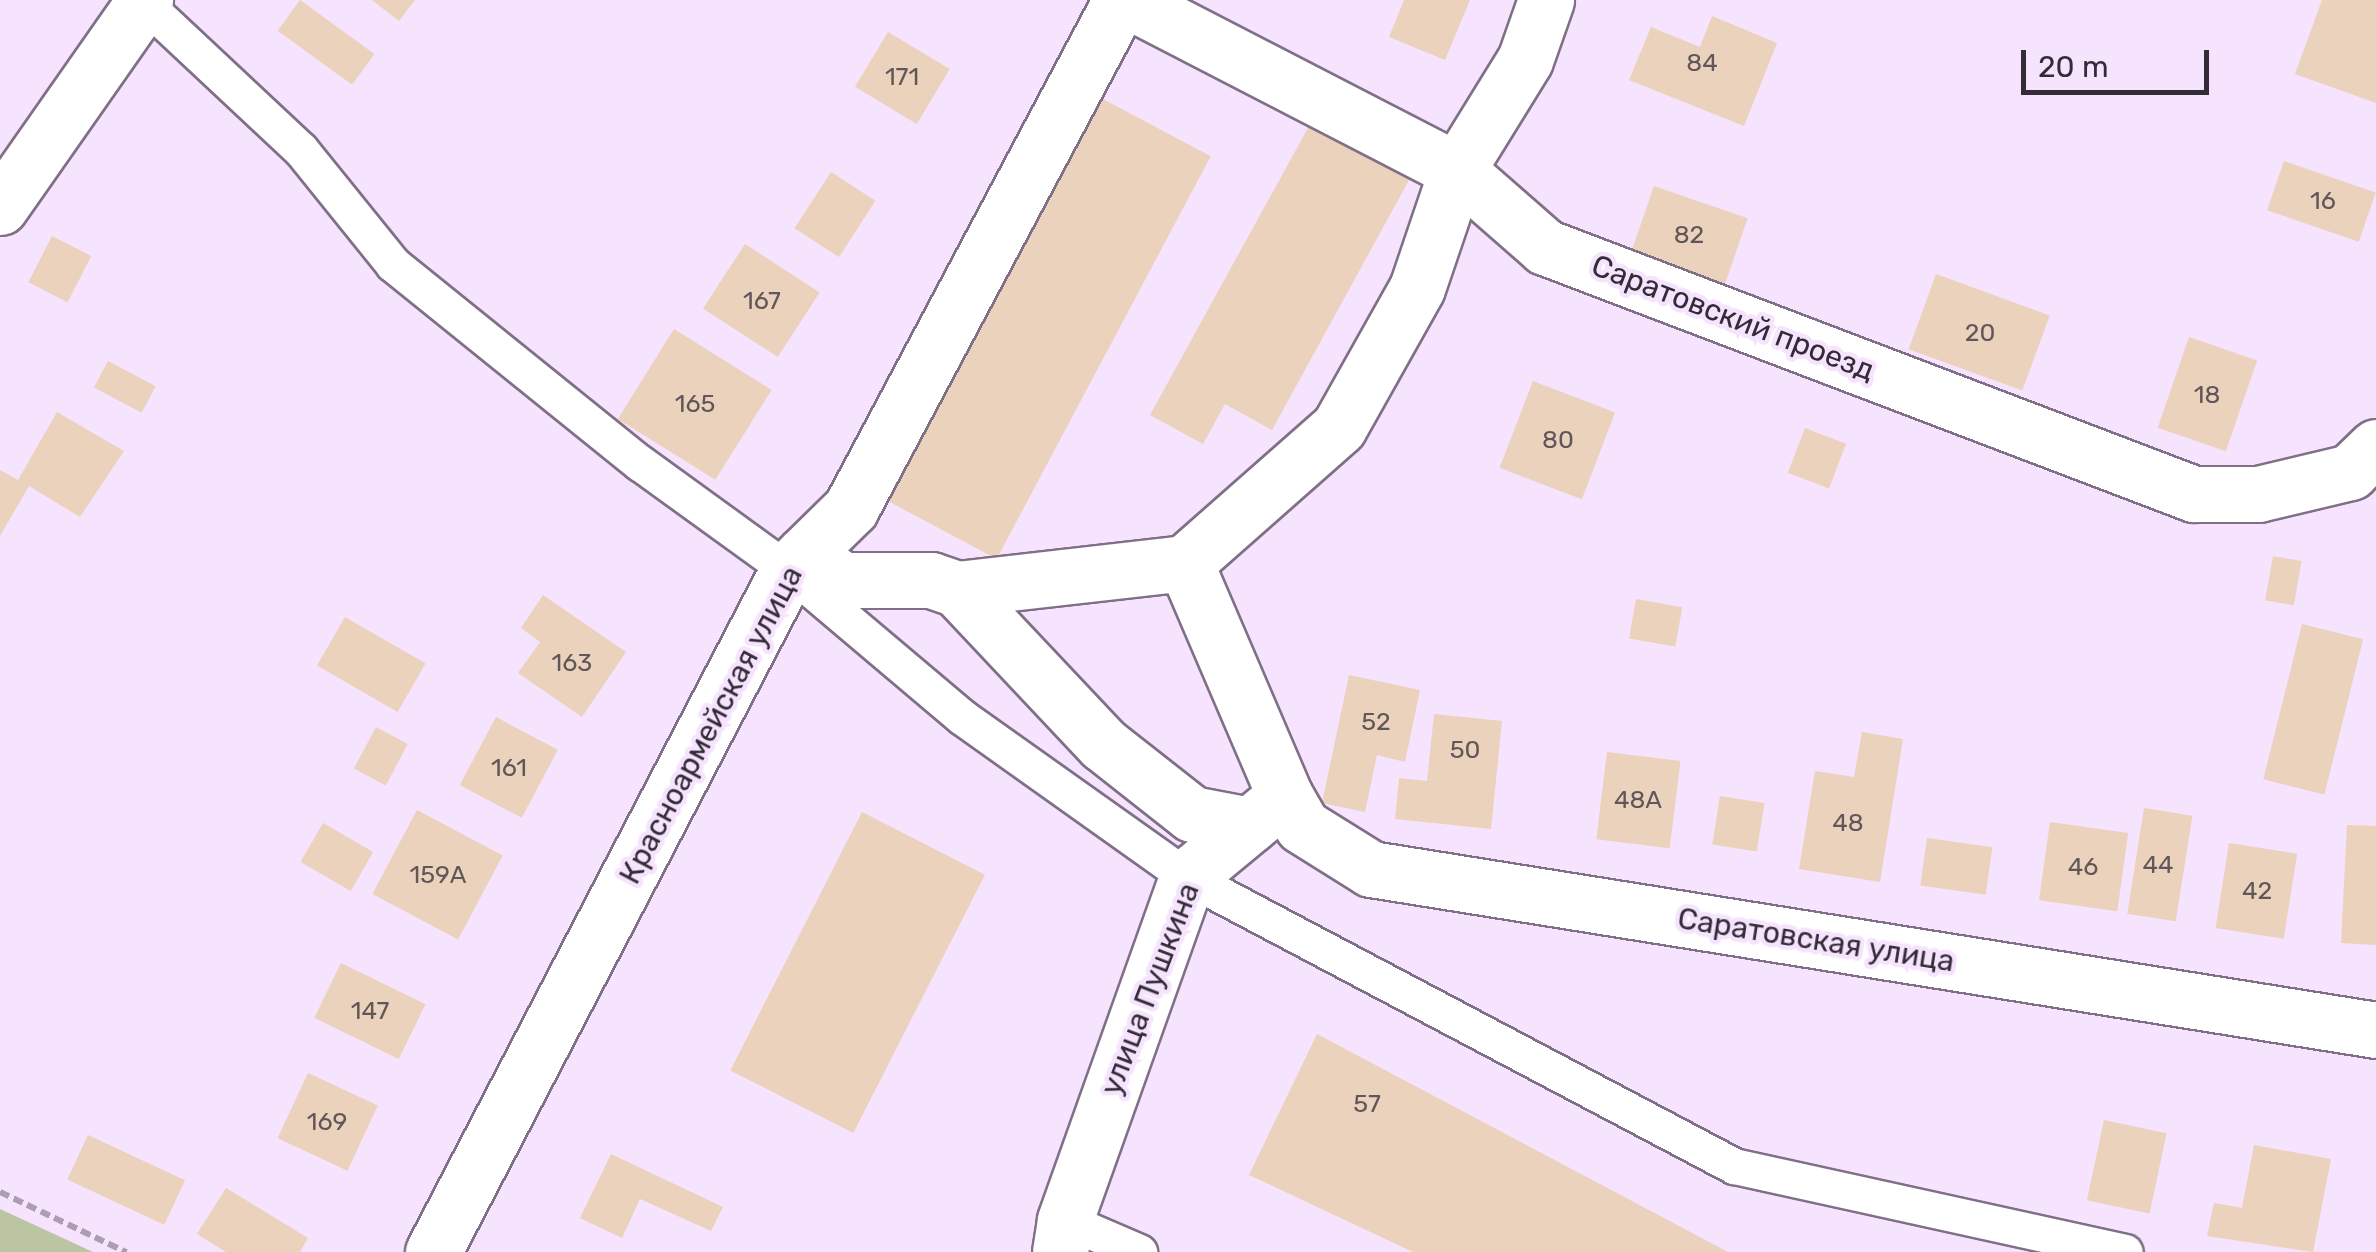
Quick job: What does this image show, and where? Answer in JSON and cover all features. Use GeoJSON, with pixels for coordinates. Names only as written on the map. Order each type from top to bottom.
{"type":"FeatureCollection","features":[{"type":"Feature","properties":{"kind":"street","name":"Саратовский проезд"},"geometry":{"type":"LineString","coordinates":[[1124,0],[1458,170],[1545,247],[2194,494],[2258,494],[2350,472],[2376,447]]}},
{"type":"Feature","properties":{"kind":"street","name":"Красноармейская улица"},"geometry":{"type":"LineString","coordinates":[[433,1252],[796,562],[850,508],[1124,0]]}},
{"type":"Feature","properties":{"kind":"street"},"geometry":{"type":"LineString","coordinates":[[796,562],[843,580],[931,580],[958,589],[1185,563],[1338,427],[1417,288],[1458,170],[1525,60],[1546,0]]}},
{"type":"Feature","properties":{"kind":"street"},"geometry":{"type":"LineString","coordinates":[[0,208],[145,1]]}},
{"type":"Feature","properties":{"kind":"street"},"geometry":{"type":"LineString","coordinates":[[958,589],[1103,744],[1192,814],[1268,811],[1185,563]]}},
{"type":"Feature","properties":{"kind":"street","name":"улица Пушкина"},"geometry":{"type":"LineString","coordinates":[[1063,1236],[1187,878],[1268,811]]}},
{"type":"Feature","properties":{"kind":"street","name":"Саратовская улица"},"geometry":{"type":"LineString","coordinates":[[1268,811],[1302,826],[1371,869],[2376,1030]]}},
{"type":"Feature","properties":{"kind":"lane"},"geometry":{"type":"LineString","coordinates":[[145,1],[301,150],[392,264],[640,463],[796,562],[962,718],[1187,878],[1734,1166],[2125,1252]]}},
{"type":"Feature","properties":{"kind":"lane"},"geometry":{"type":"LineString","coordinates":[[1063,1236],[1139,1252]]}},
{"type":"Feature","properties":{"kind":"path"},"geometry":{"type":"LineString","coordinates":[[0,1192],[126,1252]]}},
{"type":"Feature","properties":{"kind":"green space"},"geometry":{"type":"Polygon","coordinates":[[[0,1209],[93,1252],[0,1252],[0,1209]]]}},
{"type":"Feature","properties":{"kind":"building"},"geometry":{"type":"Polygon","coordinates":[[[300,0],[374,54],[352,85],[278,31],[300,0]]]}},
{"type":"Feature","properties":{"kind":"building"},"geometry":{"type":"Polygon","coordinates":[[[372,0],[415,0],[399,21],[372,0]]]}},
{"type":"Feature","properties":{"kind":"building"},"geometry":{"type":"Polygon","coordinates":[[[1404,0],[1470,0],[1445,60],[1389,37],[1404,0]]]}},
{"type":"Feature","properties":{"kind":"building"},"geometry":{"type":"Polygon","coordinates":[[[2322,0],[2376,0],[2376,103],[2295,74],[2322,0]]]}},
{"type":"Feature","properties":{"kind":"building"},"geometry":{"type":"Polygon","coordinates":[[[1712,16],[1777,43],[1744,126],[1629,80],[1651,27],[1700,47],[1712,16]]]}},
{"type":"Feature","properties":{"kind":"building"},"geometry":{"type":"Polygon","coordinates":[[[888,32],[950,69],[917,124],[855,87],[888,32]]]}},
{"type":"Feature","properties":{"kind":"building"},"geometry":{"type":"Polygon","coordinates":[[[1103,99],[1211,156],[997,559],[889,502],[1103,99]]]}},
{"type":"Feature","properties":{"kind":"building"},"geometry":{"type":"Polygon","coordinates":[[[1314,117],[1414,171],[1272,430],[1225,404],[1203,444],[1150,415],[1314,117]]]}},
{"type":"Feature","properties":{"kind":"building"},"geometry":{"type":"Polygon","coordinates":[[[2284,161],[2376,193],[2359,242],[2267,210],[2284,161]]]}},
{"type":"Feature","properties":{"kind":"building"},"geometry":{"type":"Polygon","coordinates":[[[831,172],[875,201],[839,257],[795,228],[831,172]]]}},
{"type":"Feature","properties":{"kind":"building"},"geometry":{"type":"Polygon","coordinates":[[[1654,186],[1748,218],[1725,284],[1631,252],[1654,186]]]}},
{"type":"Feature","properties":{"kind":"building"},"geometry":{"type":"Polygon","coordinates":[[[52,236],[91,256],[68,302],[28,282],[52,236]]]}},
{"type":"Feature","properties":{"kind":"building"},"geometry":{"type":"Polygon","coordinates":[[[745,244],[820,292],[778,357],[703,309],[745,244]]]}},
{"type":"Feature","properties":{"kind":"building"},"geometry":{"type":"Polygon","coordinates":[[[1936,274],[2050,315],[2022,391],[1909,349],[1936,274]]]}},
{"type":"Feature","properties":{"kind":"building"},"geometry":{"type":"Polygon","coordinates":[[[674,329],[772,390],[715,480],[618,419],[674,329]]]}},
{"type":"Feature","properties":{"kind":"building"},"geometry":{"type":"Polygon","coordinates":[[[2189,337],[2257,360],[2226,451],[2158,428],[2189,337]]]}},
{"type":"Feature","properties":{"kind":"building"},"geometry":{"type":"Polygon","coordinates":[[[108,361],[156,386],[142,413],[94,387],[108,361]]]}},
{"type":"Feature","properties":{"kind":"building"},"geometry":{"type":"Polygon","coordinates":[[[1533,381],[1615,413],[1582,499],[1500,468],[1533,381]]]}},
{"type":"Feature","properties":{"kind":"building"},"geometry":{"type":"Polygon","coordinates":[[[57,412],[124,451],[80,517],[29,486],[0,536],[0,470],[18,480],[57,412]]]}},
{"type":"Feature","properties":{"kind":"building"},"geometry":{"type":"Polygon","coordinates":[[[1805,428],[1846,444],[1829,489],[1788,473],[1805,428]]]}},
{"type":"Feature","properties":{"kind":"building"},"geometry":{"type":"Polygon","coordinates":[[[2273,556],[2302,561],[2294,605],[2265,600],[2273,556]]]}},
{"type":"Feature","properties":{"kind":"building"},"geometry":{"type":"Polygon","coordinates":[[[543,595],[626,652],[582,717],[518,673],[540,642],[521,628],[543,595]]]}},
{"type":"Feature","properties":{"kind":"building"},"geometry":{"type":"Polygon","coordinates":[[[1636,599],[1682,607],[1675,647],[1629,638],[1636,599]]]}},
{"type":"Feature","properties":{"kind":"building"},"geometry":{"type":"Polygon","coordinates":[[[345,617],[426,664],[398,712],[317,665],[345,617]]]}},
{"type":"Feature","properties":{"kind":"building"},"geometry":{"type":"Polygon","coordinates":[[[2302,624],[2363,639],[2324,794],[2263,779],[2302,624]]]}},
{"type":"Feature","properties":{"kind":"building"},"geometry":{"type":"Polygon","coordinates":[[[1349,675],[1420,690],[1405,762],[1377,755],[1365,812],[1322,803],[1349,675]]]}},
{"type":"Feature","properties":{"kind":"building"},"geometry":{"type":"Polygon","coordinates":[[[1434,714],[1502,721],[1491,829],[1395,819],[1399,778],[1427,781],[1434,714]]]}},
{"type":"Feature","properties":{"kind":"building"},"geometry":{"type":"Polygon","coordinates":[[[496,717],[558,750],[522,818],[460,785],[496,717]]]}},
{"type":"Feature","properties":{"kind":"building"},"geometry":{"type":"Polygon","coordinates":[[[376,727],[408,744],[386,785],[354,768],[376,727]]]}},
{"type":"Feature","properties":{"kind":"building"},"geometry":{"type":"Polygon","coordinates":[[[1862,732],[1903,739],[1880,882],[1799,869],[1815,771],[1854,777],[1862,732]]]}},
{"type":"Feature","properties":{"kind":"building"},"geometry":{"type":"Polygon","coordinates":[[[1607,752],[1680,761],[1670,848],[1596,839],[1607,752]]]}},
{"type":"Feature","properties":{"kind":"building"},"geometry":{"type":"Polygon","coordinates":[[[1720,796],[1764,803],[1757,851],[1712,844],[1720,796]]]}},
{"type":"Feature","properties":{"kind":"building"},"geometry":{"type":"Polygon","coordinates":[[[2144,808],[2192,816],[2176,921],[2127,914],[2144,808]]]}},
{"type":"Feature","properties":{"kind":"building"},"geometry":{"type":"Polygon","coordinates":[[[417,810],[503,856],[458,939],[372,894],[417,810]]]}},
{"type":"Feature","properties":{"kind":"building"},"geometry":{"type":"Polygon","coordinates":[[[862,812],[985,875],[853,1133],[730,1070],[862,812]]]}},
{"type":"Feature","properties":{"kind":"building"},"geometry":{"type":"Polygon","coordinates":[[[2050,822],[2128,833],[2117,911],[2039,900],[2050,822]]]}},
{"type":"Feature","properties":{"kind":"building"},"geometry":{"type":"Polygon","coordinates":[[[323,823],[373,852],[351,891],[300,862],[323,823]]]}},
{"type":"Feature","properties":{"kind":"building"},"geometry":{"type":"Polygon","coordinates":[[[2347,825],[2376,826],[2376,945],[2341,943],[2347,825]]]}},
{"type":"Feature","properties":{"kind":"building"},"geometry":{"type":"Polygon","coordinates":[[[1927,838],[1992,847],[1986,895],[1920,886],[1927,838]]]}},
{"type":"Feature","properties":{"kind":"building"},"geometry":{"type":"Polygon","coordinates":[[[2229,843],[2297,854],[2284,939],[2216,928],[2229,843]]]}},
{"type":"Feature","properties":{"kind":"building"},"geometry":{"type":"Polygon","coordinates":[[[341,963],[425,1004],[399,1059],[314,1018],[341,963]]]}},
{"type":"Feature","properties":{"kind":"building"},"geometry":{"type":"Polygon","coordinates":[[[1317,1034],[1728,1252],[1413,1252],[1249,1175],[1317,1034]]]}},
{"type":"Feature","properties":{"kind":"building"},"geometry":{"type":"Polygon","coordinates":[[[308,1073],[378,1106],[347,1171],[278,1138],[308,1073]]]}},
{"type":"Feature","properties":{"kind":"building"},"geometry":{"type":"Polygon","coordinates":[[[2104,1120],[2167,1133],[2150,1214],[2087,1200],[2104,1120]]]}},
{"type":"Feature","properties":{"kind":"building"},"geometry":{"type":"Polygon","coordinates":[[[88,1135],[185,1180],[164,1225],[67,1179],[88,1135]]]}},
{"type":"Feature","properties":{"kind":"building"},"geometry":{"type":"Polygon","coordinates":[[[2254,1145],[2331,1159],[2313,1252],[2207,1236],[2214,1203],[2242,1208],[2254,1145]]]}},
{"type":"Feature","properties":{"kind":"building"},"geometry":{"type":"Polygon","coordinates":[[[611,1154],[723,1207],[711,1231],[640,1199],[622,1238],[580,1218],[611,1154]]]}},
{"type":"Feature","properties":{"kind":"building"},"geometry":{"type":"Polygon","coordinates":[[[226,1188],[308,1238],[300,1252],[226,1252],[197,1234],[226,1188]]]}}]}
